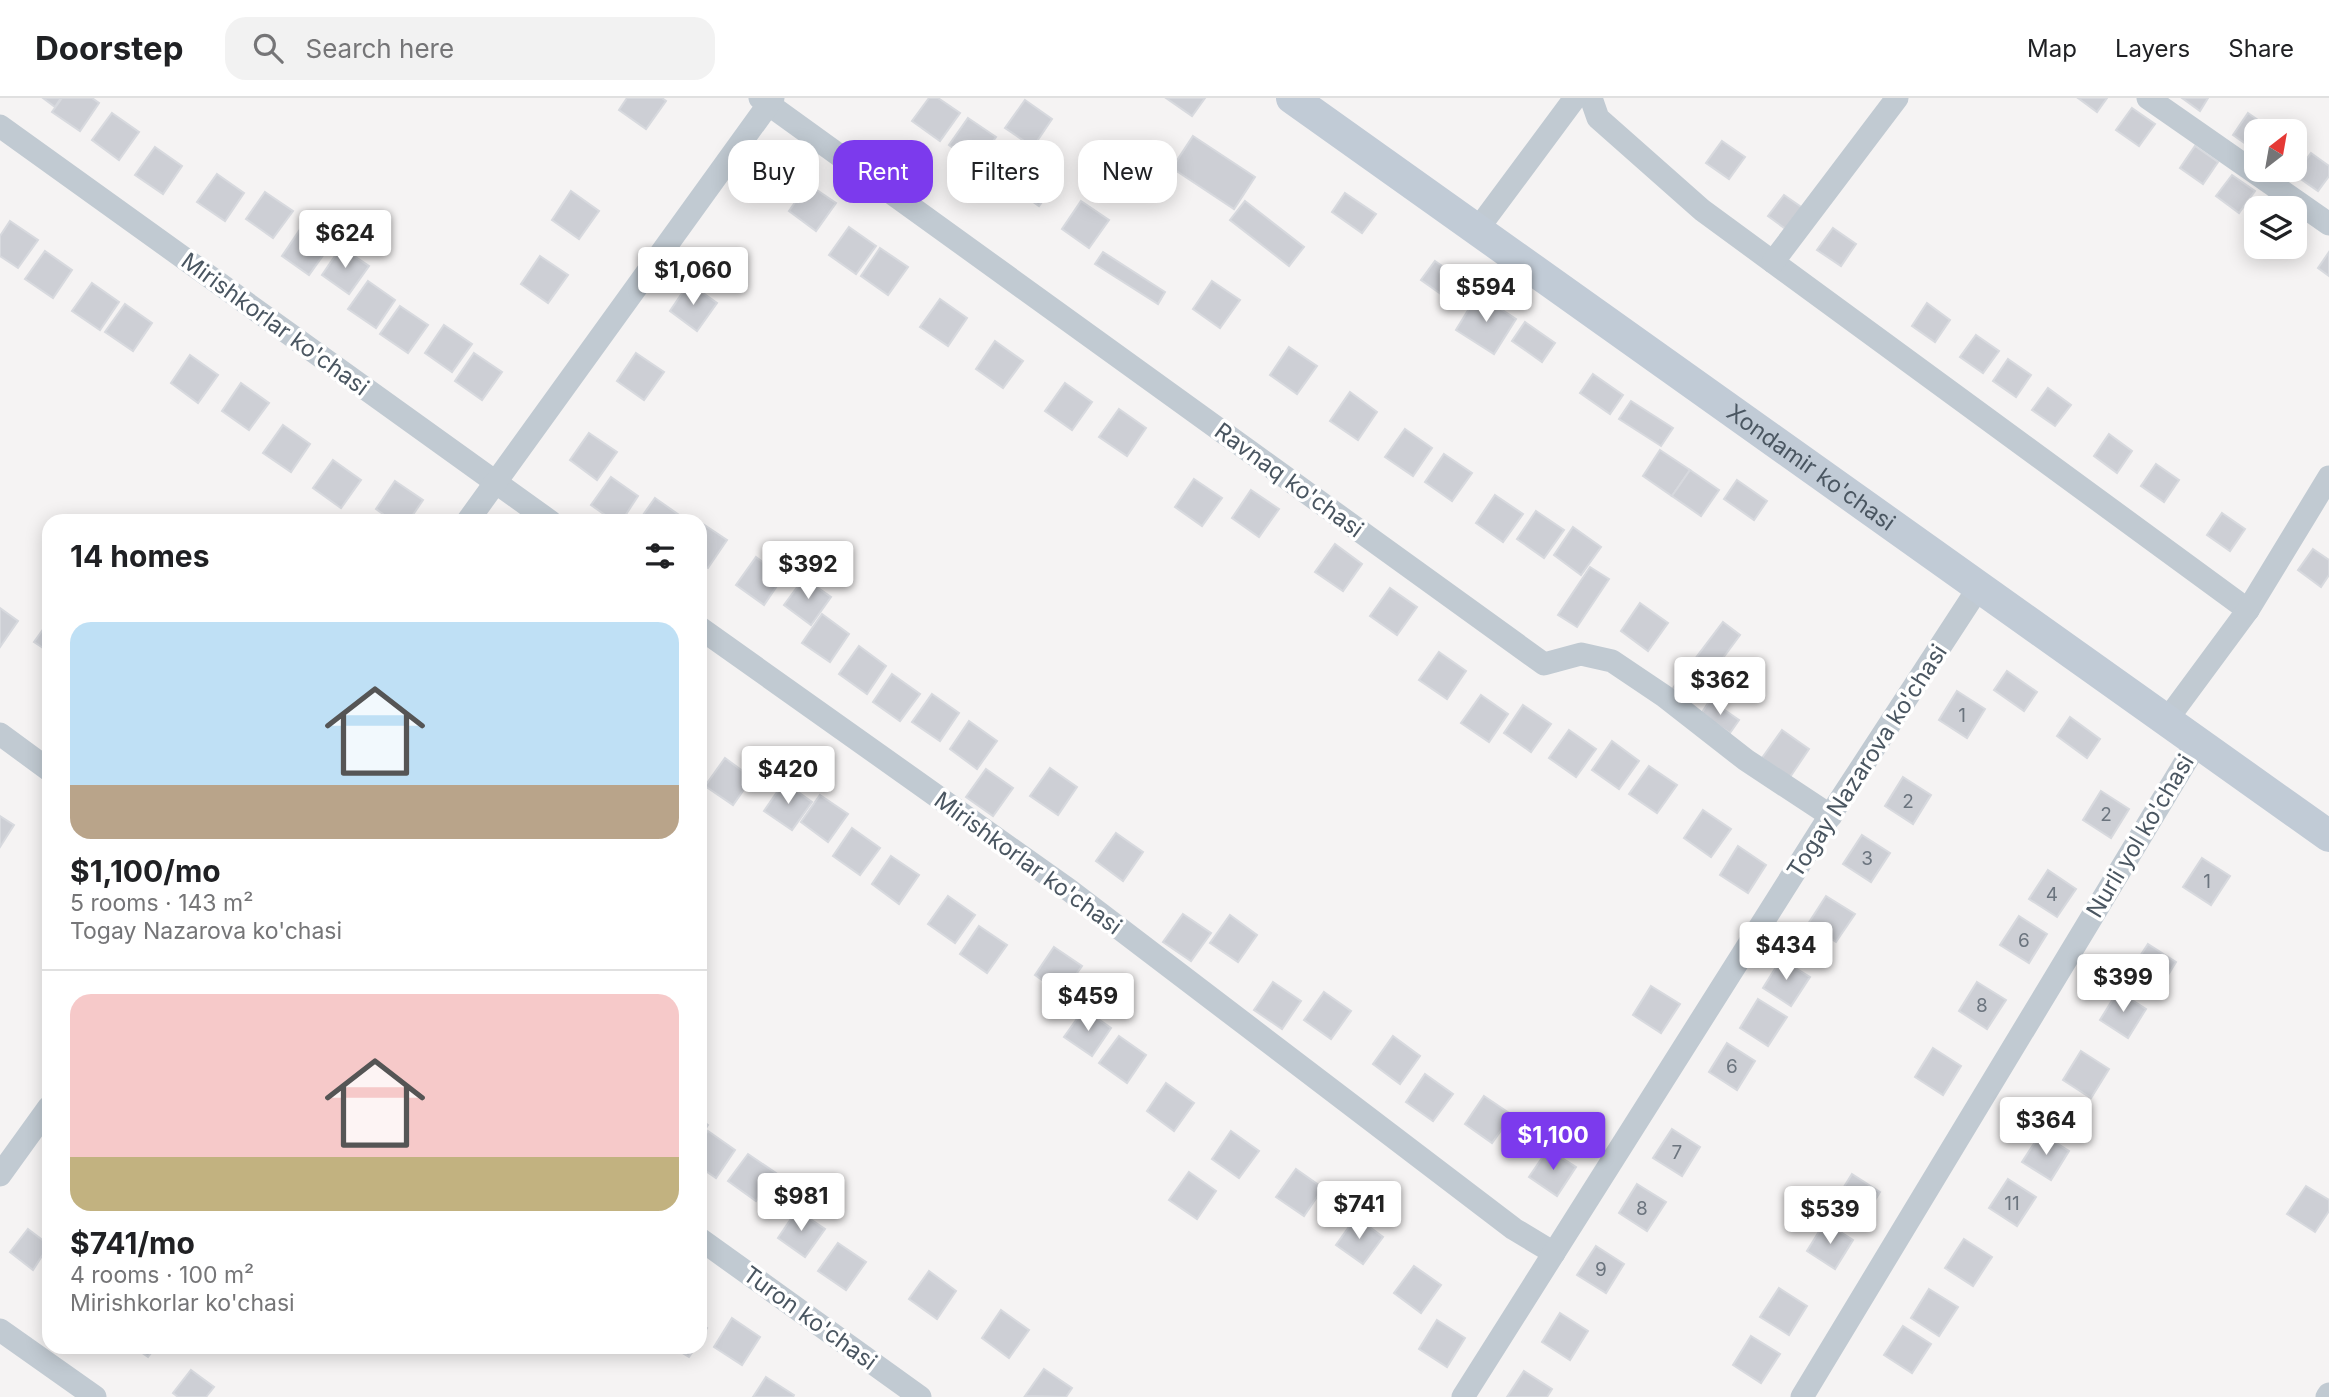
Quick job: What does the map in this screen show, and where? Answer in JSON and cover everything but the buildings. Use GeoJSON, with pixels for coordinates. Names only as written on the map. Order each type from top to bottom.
{"type":"FeatureCollection","features":[{"type":"Feature","properties":{"kind":"main road","name":"Xondamir ko'chasi"},"geometry":{"type":"LineString","coordinates":[[1292,98],[2329,836]]}},
{"type":"Feature","properties":{"kind":"street"},"geometry":{"type":"LineString","coordinates":[[1476,230],[1575,98]]}},
{"type":"Feature","properties":{"kind":"street"},"geometry":{"type":"LineString","coordinates":[[1591,98],[1598,118],[1702,210],[2248,610]]}},
{"type":"Feature","properties":{"kind":"street"},"geometry":{"type":"LineString","coordinates":[[1773,262],[1897,98]]}},
{"type":"Feature","properties":{"kind":"street"},"geometry":{"type":"LineString","coordinates":[[2148,98],[2329,224]]}},
{"type":"Feature","properties":{"kind":"street"},"geometry":{"type":"LineString","coordinates":[[473,514],[767,100]]}},
{"type":"Feature","properties":{"kind":"street","name":"Ravnaq ko'chasi"},"geometry":{"type":"LineString","coordinates":[[767,100],[1544,664],[1581,654],[1612,662],[1664,696],[1746,760],[1831,816]]}},
{"type":"Feature","properties":{"kind":"street","name":"Mirishkorlar ko'chasi"},"geometry":{"type":"LineString","coordinates":[[0,126],[540,514]]}},
{"type":"Feature","properties":{"kind":"street"},"geometry":{"type":"LineString","coordinates":[[2166,721],[2248,610],[2329,477]]}},
{"type":"Feature","properties":{"kind":"street","name":"Togay Nazarova ko'chasi"},"geometry":{"type":"LineString","coordinates":[[1463,1397],[1979,587]]}},
{"type":"Feature","properties":{"kind":"street","name":"Mirishkorlar ko'chasi"},"geometry":{"type":"LineString","coordinates":[[707,633],[1069,890],[1514,1229],[1554,1253]]}},
{"type":"Feature","properties":{"kind":"street"},"geometry":{"type":"LineString","coordinates":[[0,734],[42,765]]}},
{"type":"Feature","properties":{"kind":"street","name":"Nurli yol ko'chasi"},"geometry":{"type":"LineString","coordinates":[[1802,1397],[2197,743]]}},
{"type":"Feature","properties":{"kind":"street"},"geometry":{"type":"LineString","coordinates":[[0,1175],[42,1117]]}},
{"type":"Feature","properties":{"kind":"street","name":"Turon ko'chasi"},"geometry":{"type":"LineString","coordinates":[[707,1244],[920,1397]]}},
{"type":"Feature","properties":{"kind":"street"},"geometry":{"type":"LineString","coordinates":[[0,1330],[95,1397]]}}]}
